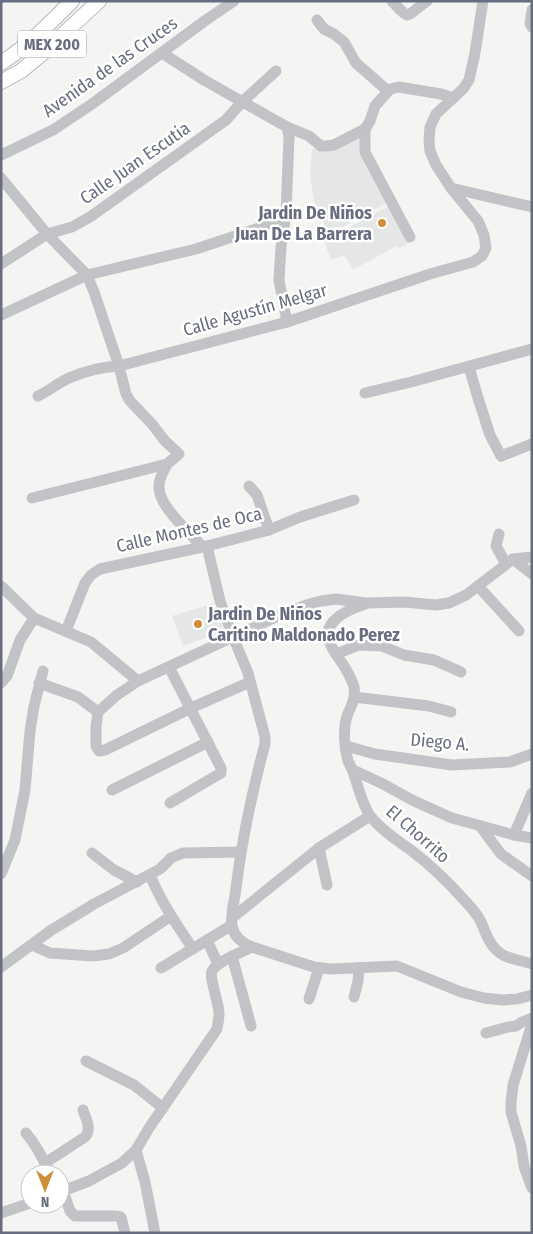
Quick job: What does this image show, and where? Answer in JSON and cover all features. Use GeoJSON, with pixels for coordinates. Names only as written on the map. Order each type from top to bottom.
{"type":"FeatureCollection","features":[{"type":"Feature","properties":{"kind":"main road","name":"MEX 200"},"geometry":{"type":"LineString","coordinates":[[1,63],[16,54],[36,37],[72,1]]}},
{"type":"Feature","properties":{"kind":"main road","name":"MEX 200"},"geometry":{"type":"LineString","coordinates":[[1,82],[21,72],[99,1]]}},
{"type":"Feature","properties":{"kind":"street","name":"Avenida de las Cruces"},"geometry":{"type":"LineString","coordinates":[[1,155],[53,130],[234,1]]}},
{"type":"Feature","properties":{"kind":"street"},"geometry":{"type":"LineString","coordinates":[[392,1],[406,15],[427,1]]}},
{"type":"Feature","properties":{"kind":"street"},"geometry":{"type":"LineString","coordinates":[[484,1],[469,80],[463,89],[436,114],[430,126],[430,151],[436,165],[451,188],[532,207]]}},
{"type":"Feature","properties":{"kind":"street"},"geometry":{"type":"LineString","coordinates":[[530,1],[532,6]]}},
{"type":"Feature","properties":{"kind":"street"},"geometry":{"type":"LineString","coordinates":[[532,10],[530,23],[532,27]]}},
{"type":"Feature","properties":{"kind":"street"},"geometry":{"type":"LineString","coordinates":[[317,20],[324,29],[344,42],[356,63],[388,91]]}},
{"type":"Feature","properties":{"kind":"street"},"geometry":{"type":"LineString","coordinates":[[162,52],[204,80],[287,127],[309,136],[321,146],[334,145],[365,129]]}},
{"type":"Feature","properties":{"kind":"street","name":"Calle Juan Escutia"},"geometry":{"type":"LineString","coordinates":[[1,264],[47,234],[72,227],[90,217],[226,120],[276,70]]}},
{"type":"Feature","properties":{"kind":"street"},"geometry":{"type":"LineString","coordinates":[[410,237],[364,152],[365,129],[375,106],[390,90],[399,87],[441,94],[453,98]]}},
{"type":"Feature","properties":{"kind":"street"},"geometry":{"type":"LineString","coordinates":[[287,127],[289,136],[286,214],[279,280],[287,322]]}},
{"type":"Feature","properties":{"kind":"street"},"geometry":{"type":"LineString","coordinates":[[1,178],[47,234],[87,275],[126,394],[165,441],[179,454],[167,464],[160,477],[161,497],[173,515],[204,546],[220,601],[248,674],[265,744],[240,852],[232,922],[238,939],[252,947],[319,968],[397,966],[461,992],[484,998],[502,1000],[532,996]]}},
{"type":"Feature","properties":{"kind":"street","name":"Calle Agustín Melgar"},"geometry":{"type":"LineString","coordinates":[[38,396],[70,378],[104,367],[118,366],[287,322],[430,274],[473,262],[482,256],[486,248],[484,235],[478,221],[451,188]]}},
{"type":"Feature","properties":{"kind":"street"},"geometry":{"type":"LineString","coordinates":[[1,315],[87,275],[196,249],[259,228],[286,214]]}},
{"type":"Feature","properties":{"kind":"street"},"geometry":{"type":"LineString","coordinates":[[366,393],[532,349]]}},
{"type":"Feature","properties":{"kind":"street"},"geometry":{"type":"LineString","coordinates":[[469,367],[490,435],[501,456],[532,444]]}},
{"type":"Feature","properties":{"kind":"street"},"geometry":{"type":"LineString","coordinates":[[32,498],[167,464]]}},
{"type":"Feature","properties":{"kind":"street"},"geometry":{"type":"LineString","coordinates":[[249,486],[257,495],[269,530]]}},
{"type":"Feature","properties":{"kind":"street","name":"Calle Montes de Oca"},"geometry":{"type":"LineString","coordinates":[[66,631],[85,583],[91,575],[100,569],[269,530],[300,517],[354,500]]}},
{"type":"Feature","properties":{"kind":"street"},"geometry":{"type":"LineString","coordinates":[[499,534],[496,546],[509,561],[532,574]]}},
{"type":"Feature","properties":{"kind":"street"},"geometry":{"type":"LineString","coordinates":[[250,682],[191,708],[105,750],[99,751],[96,746],[98,712],[117,695],[138,681],[278,616],[306,605],[336,599],[366,603],[404,602],[436,605],[449,603],[466,596],[509,561],[532,556]]}},
{"type":"Feature","properties":{"kind":"street"},"geometry":{"type":"LineString","coordinates":[[1,586],[34,618],[92,642],[138,681]]}},
{"type":"Feature","properties":{"kind":"street"},"geometry":{"type":"LineString","coordinates":[[478,586],[519,631]]}},
{"type":"Feature","properties":{"kind":"street"},"geometry":{"type":"LineString","coordinates":[[366,603],[350,609],[336,619],[329,627],[328,634],[329,642],[351,678],[354,697],[429,706],[451,712]]}},
{"type":"Feature","properties":{"kind":"street"},"geometry":{"type":"LineString","coordinates":[[1,683],[7,676],[20,640],[34,618]]}},
{"type":"Feature","properties":{"kind":"street"},"geometry":{"type":"LineString","coordinates":[[336,654],[359,645],[382,646],[404,655],[434,660],[461,672]]}},
{"type":"Feature","properties":{"kind":"street"},"geometry":{"type":"LineString","coordinates":[[169,667],[222,773],[170,803]]}},
{"type":"Feature","properties":{"kind":"street"},"geometry":{"type":"LineString","coordinates":[[1,874],[15,840],[25,790],[30,731],[43,671]]}},
{"type":"Feature","properties":{"kind":"street"},"geometry":{"type":"LineString","coordinates":[[39,683],[78,697],[98,712]]}},
{"type":"Feature","properties":{"kind":"street","name":"El Chorrito"},"geometry":{"type":"LineString","coordinates":[[354,697],[345,726],[346,746],[348,760],[370,816],[394,839],[411,850],[437,872],[468,904],[479,918],[484,931],[498,952],[532,964]]}},
{"type":"Feature","properties":{"kind":"street"},"geometry":{"type":"LineString","coordinates":[[112,790],[208,742]]}},
{"type":"Feature","properties":{"kind":"street","name":"Diego A."},"geometry":{"type":"LineString","coordinates":[[346,746],[375,754],[452,765],[510,762],[532,754]]}},
{"type":"Feature","properties":{"kind":"street"},"geometry":{"type":"LineString","coordinates":[[353,770],[452,818],[532,838]]}},
{"type":"Feature","properties":{"kind":"street"},"geometry":{"type":"LineString","coordinates":[[514,835],[532,793]]}},
{"type":"Feature","properties":{"kind":"street"},"geometry":{"type":"LineString","coordinates":[[162,968],[232,922],[319,848],[370,816]]}},
{"type":"Feature","properties":{"kind":"street"},"geometry":{"type":"LineString","coordinates":[[480,826],[501,854],[532,876]]}},
{"type":"Feature","properties":{"kind":"street"},"geometry":{"type":"LineString","coordinates":[[319,848],[327,885]]}},
{"type":"Feature","properties":{"kind":"street"},"geometry":{"type":"LineString","coordinates":[[1,967],[50,931],[94,904],[160,869],[171,858],[183,853],[240,852]]}},
{"type":"Feature","properties":{"kind":"street"},"geometry":{"type":"LineString","coordinates":[[92,853],[114,870],[137,882]]}},
{"type":"Feature","properties":{"kind":"street"},"geometry":{"type":"LineString","coordinates":[[150,874],[171,916],[193,949]]}},
{"type":"Feature","properties":{"kind":"street"},"geometry":{"type":"LineString","coordinates":[[32,945],[50,953],[93,956],[109,954],[123,948],[171,916]]}},
{"type":"Feature","properties":{"kind":"street"},"geometry":{"type":"LineString","coordinates":[[207,940],[218,964]]}},
{"type":"Feature","properties":{"kind":"street"},"geometry":{"type":"LineString","coordinates":[[70,1189],[122,1164],[136,1150],[217,1029],[219,1014],[216,993],[211,978],[212,971],[218,964],[252,947]]}},
{"type":"Feature","properties":{"kind":"street"},"geometry":{"type":"LineString","coordinates":[[232,956],[251,1026]]}},
{"type":"Feature","properties":{"kind":"street"},"geometry":{"type":"LineString","coordinates":[[309,999],[319,968]]}},
{"type":"Feature","properties":{"kind":"street"},"geometry":{"type":"LineString","coordinates":[[354,997],[358,981],[358,968]]}},
{"type":"Feature","properties":{"kind":"street"},"geometry":{"type":"LineString","coordinates":[[486,1033],[516,1026],[532,1018]]}},
{"type":"Feature","properties":{"kind":"street"},"geometry":{"type":"LineString","coordinates":[[532,1024],[526,1064],[513,1086],[511,1103],[511,1112],[521,1146],[524,1166],[532,1188]]}},
{"type":"Feature","properties":{"kind":"street"},"geometry":{"type":"LineString","coordinates":[[86,1061],[134,1085],[163,1108]]}},
{"type":"Feature","properties":{"kind":"street"},"geometry":{"type":"LineString","coordinates":[[26,1133],[45,1163],[85,1138],[89,1133],[83,1110]]}},
{"type":"Feature","properties":{"kind":"street"},"geometry":{"type":"LineString","coordinates":[[136,1150],[145,1182],[155,1233]]}},
{"type":"Feature","properties":{"kind":"street"},"geometry":{"type":"LineString","coordinates":[[1,1213],[20,1206]]}},
{"type":"Feature","properties":{"kind":"street"},"geometry":{"type":"LineString","coordinates":[[70,1211],[75,1216],[122,1217],[125,1233]]}},
{"type":"Feature","properties":{"kind":"shaded area"},"geometry":{"type":"Polygon","coordinates":[[[362,132],[388,202],[330,234],[315,207],[310,176],[312,149],[362,132]]]}},
{"type":"Feature","properties":{"kind":"shaded area"},"geometry":{"type":"Polygon","coordinates":[[[391,205],[412,241],[400,248],[397,246],[354,269],[344,255],[331,260],[324,241],[391,205]]]}},
{"type":"Feature","properties":{"kind":"shaded area","name":"Jardin De Niños Caritino Maldonado Perez"},"geometry":{"type":"Polygon","coordinates":[[[214,603],[224,631],[183,646],[172,616],[214,603]]]}},
{"type":"Feature","properties":{"kind":"place","name":"Jardin De Niños Juan De La Barrera"},"geometry":{"type":"Point","coordinates":[382,223]}},
{"type":"Feature","properties":{"kind":"place","name":"Jardin De Niños Caritino Maldonado Perez"},"geometry":{"type":"Point","coordinates":[198,624]}}]}
